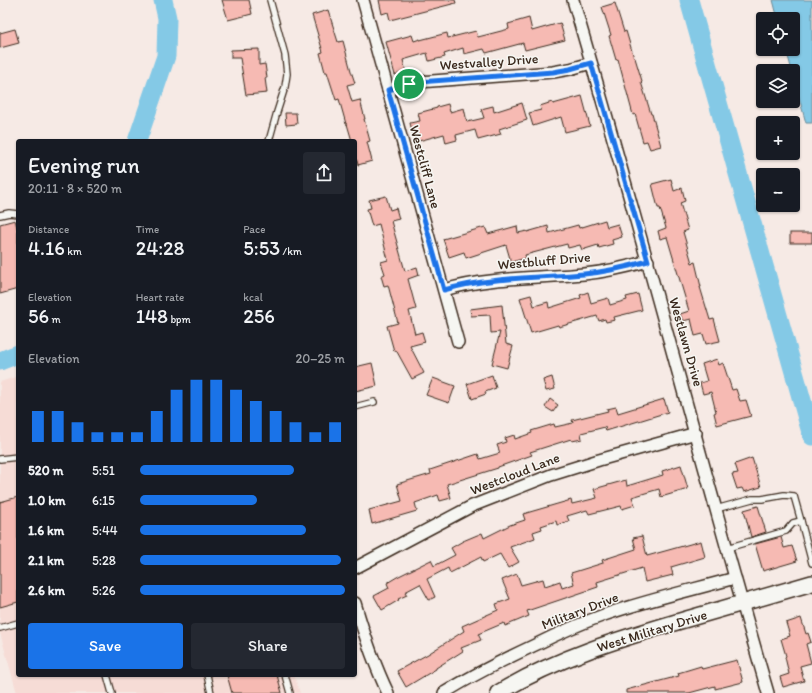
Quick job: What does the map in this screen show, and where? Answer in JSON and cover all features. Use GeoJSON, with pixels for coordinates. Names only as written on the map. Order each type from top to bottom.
{"type":"FeatureCollection","features":[{"type":"Feature","properties":{"kind":"main road","name":"West Military Drive"},"geometry":{"type":"LineString","coordinates":[[498,693],[561,661],[624,638],[812,583]]}},
{"type":"Feature","properties":{"kind":"street","name":"Westcliff Lane"},"geometry":{"type":"LineString","coordinates":[[363,0],[458,342]]}},
{"type":"Feature","properties":{"kind":"street","name":"Westlawn Drive"},"geometry":{"type":"LineString","coordinates":[[572,0],[648,261],[768,693]]}},
{"type":"Feature","properties":{"kind":"street","name":"Westvalley Drive"},"geometry":{"type":"LineString","coordinates":[[388,90],[419,82],[553,72],[591,63]]}},
{"type":"Feature","properties":{"kind":"street","name":"Westbluff Drive"},"geometry":{"type":"LineString","coordinates":[[444,290],[460,285],[494,280],[586,274],[624,268],[648,261]]}},
{"type":"Feature","properties":{"kind":"street","name":"Westcloud Lane"},"geometry":{"type":"LineString","coordinates":[[357,567],[472,506],[551,475],[696,433]]}},
{"type":"Feature","properties":{"kind":"street","name":"Military Drive"},"geometry":{"type":"LineString","coordinates":[[444,693],[466,679],[505,659],[558,634],[603,616],[642,603],[736,578]]}},
{"type":"Feature","properties":{"kind":"street"},"geometry":{"type":"LineString","coordinates":[[357,609],[379,674],[388,693]]}},
{"type":"Feature","properties":{"kind":"lane"},"geometry":{"type":"LineString","coordinates":[[270,0],[285,55],[287,74],[285,87],[270,139]]}},
{"type":"Feature","properties":{"kind":"lane"},"geometry":{"type":"LineString","coordinates":[[0,215],[9,213],[16,214]]}},
{"type":"Feature","properties":{"kind":"lane"},"geometry":{"type":"LineString","coordinates":[[357,406],[374,402]]}},
{"type":"Feature","properties":{"kind":"lane"},"geometry":{"type":"LineString","coordinates":[[0,459],[16,457]]}},
{"type":"Feature","properties":{"kind":"lane"},"geometry":{"type":"LineString","coordinates":[[716,509],[752,499],[762,499],[784,495],[794,496],[812,563]]}},
{"type":"Feature","properties":{"kind":"lane"},"geometry":{"type":"LineString","coordinates":[[727,548],[786,531],[793,523],[801,521]]}},
{"type":"Feature","properties":{"kind":"lane"},"geometry":{"type":"LineString","coordinates":[[0,628],[16,624]]}},
{"type":"Feature","properties":{"kind":"lane"},"geometry":{"type":"LineString","coordinates":[[108,677],[112,693]]}},
{"type":"Feature","properties":{"kind":"lane"},"geometry":{"type":"LineString","coordinates":[[208,677],[212,693]]}},
{"type":"Feature","properties":{"kind":"lane"},"geometry":{"type":"LineString","coordinates":[[286,677],[290,693]]}},
{"type":"Feature","properties":{"kind":"shaded area"},"geometry":{"type":"Polygon","coordinates":[[[16,377],[16,677],[295,677],[300,693],[17,693],[0,633],[0,382],[16,377]]]}},
{"type":"Feature","properties":{"kind":"water"},"geometry":{"type":"Polygon","coordinates":[[[773,0],[812,0],[812,123],[806,123],[800,101],[800,64],[790,64],[788,56],[800,56],[800,12],[776,12],[773,0]]]}},
{"type":"Feature","properties":{"kind":"building"},"geometry":{"type":"Polygon","coordinates":[[[222,0],[249,0],[252,14],[228,20],[222,0]]]}},
{"type":"Feature","properties":{"kind":"building"},"geometry":{"type":"Polygon","coordinates":[[[379,0],[455,0],[456,3],[390,20],[388,12],[382,14],[379,0]]]}},
{"type":"Feature","properties":{"kind":"building"},"geometry":{"type":"Polygon","coordinates":[[[615,3],[624,32],[626,31],[635,58],[661,146],[650,149],[647,141],[643,142],[635,114],[633,115],[618,59],[616,60],[609,36],[611,35],[602,7],[615,3]]]}},
{"type":"Feature","properties":{"kind":"building"},"geometry":{"type":"Polygon","coordinates":[[[328,10],[338,42],[343,41],[355,83],[347,85],[352,102],[360,100],[370,141],[367,142],[372,161],[358,165],[357,139],[351,139],[339,99],[336,100],[327,72],[325,72],[320,53],[323,52],[312,15],[328,10]]]}},
{"type":"Feature","properties":{"kind":"building"},"geometry":{"type":"Polygon","coordinates":[[[529,18],[532,31],[560,23],[565,40],[525,50],[523,43],[486,53],[484,49],[464,54],[463,48],[444,54],[445,57],[429,61],[427,53],[403,60],[406,72],[395,75],[386,42],[412,35],[414,41],[447,33],[448,38],[476,31],[478,37],[509,29],[508,24],[529,18]]]}},
{"type":"Feature","properties":{"kind":"building"},"geometry":{"type":"Polygon","coordinates":[[[15,29],[19,43],[0,48],[0,33],[15,29]]]}},
{"type":"Feature","properties":{"kind":"building"},"geometry":{"type":"Polygon","coordinates":[[[259,49],[259,65],[265,64],[267,93],[246,95],[240,58],[231,58],[231,50],[259,49]]]}},
{"type":"Feature","properties":{"kind":"building"},"geometry":{"type":"Polygon","coordinates":[[[582,96],[590,126],[565,132],[561,117],[533,126],[529,113],[541,110],[540,106],[582,96]]]}},
{"type":"Feature","properties":{"kind":"building"},"geometry":{"type":"Polygon","coordinates":[[[522,103],[527,120],[499,129],[501,134],[478,140],[475,130],[456,135],[457,140],[446,143],[444,134],[415,142],[410,123],[420,121],[418,113],[448,104],[450,112],[464,108],[467,122],[484,118],[481,109],[493,106],[494,112],[522,103]]]}},
{"type":"Feature","properties":{"kind":"building"},"geometry":{"type":"Polygon","coordinates":[[[285,113],[296,113],[297,124],[286,125],[285,113]]]}},
{"type":"Feature","properties":{"kind":"building"},"geometry":{"type":"Polygon","coordinates":[[[671,179],[674,191],[682,188],[685,201],[680,203],[688,230],[683,232],[692,263],[695,262],[700,287],[710,320],[714,319],[720,341],[706,344],[703,334],[695,336],[691,319],[683,321],[680,314],[689,311],[667,237],[660,239],[658,231],[666,228],[660,208],[658,208],[652,184],[671,179]]]}},
{"type":"Feature","properties":{"kind":"building"},"geometry":{"type":"Polygon","coordinates":[[[386,196],[390,210],[396,208],[399,219],[391,221],[405,271],[417,267],[419,275],[408,279],[416,309],[409,311],[415,334],[422,332],[425,342],[410,346],[424,373],[412,379],[396,350],[394,351],[387,326],[398,323],[388,285],[384,286],[381,276],[385,274],[381,262],[388,260],[379,224],[372,226],[367,209],[371,208],[369,200],[386,196]]]}},
{"type":"Feature","properties":{"kind":"building"},"geometry":{"type":"Polygon","coordinates":[[[15,220],[16,224],[16,290],[0,294],[0,224],[15,220]]]}},
{"type":"Feature","properties":{"kind":"building"},"geometry":{"type":"Polygon","coordinates":[[[605,220],[607,227],[618,224],[622,237],[612,240],[613,244],[599,248],[598,245],[582,250],[580,245],[568,248],[567,244],[525,255],[526,258],[511,262],[506,245],[466,258],[464,252],[449,257],[443,239],[485,227],[488,234],[517,226],[518,233],[548,226],[549,233],[578,225],[579,228],[605,220]]]}},
{"type":"Feature","properties":{"kind":"building"},"geometry":{"type":"Polygon","coordinates":[[[790,233],[812,233],[812,243],[790,243],[790,233]]]}},
{"type":"Feature","properties":{"kind":"building"},"geometry":{"type":"Polygon","coordinates":[[[588,292],[591,303],[608,298],[610,305],[627,300],[626,297],[638,294],[642,310],[614,317],[615,320],[606,322],[605,319],[599,321],[597,316],[531,333],[520,298],[531,295],[534,306],[548,302],[549,308],[581,298],[580,295],[588,292]]]}},
{"type":"Feature","properties":{"kind":"building"},"geometry":{"type":"Polygon","coordinates":[[[502,305],[506,344],[513,346],[507,368],[492,364],[500,332],[491,333],[490,315],[471,316],[470,309],[502,305]]]}},
{"type":"Feature","properties":{"kind":"building"},"geometry":{"type":"Polygon","coordinates":[[[717,359],[719,365],[723,363],[732,390],[736,389],[740,401],[746,400],[751,416],[717,425],[714,413],[716,412],[711,392],[703,394],[700,383],[707,381],[702,364],[717,359]]]}},
{"type":"Feature","properties":{"kind":"building"},"geometry":{"type":"Polygon","coordinates":[[[372,363],[377,386],[357,391],[357,367],[372,363]]]}},
{"type":"Feature","properties":{"kind":"building"},"geometry":{"type":"Polygon","coordinates":[[[492,375],[496,388],[485,392],[486,394],[472,399],[467,384],[492,375]]]}},
{"type":"Feature","properties":{"kind":"building"},"geometry":{"type":"Polygon","coordinates":[[[552,377],[555,389],[546,391],[543,380],[552,377]]]}},
{"type":"Feature","properties":{"kind":"building"},"geometry":{"type":"Polygon","coordinates":[[[433,378],[455,386],[449,403],[426,395],[433,378]]]}},
{"type":"Feature","properties":{"kind":"building"},"geometry":{"type":"Polygon","coordinates":[[[550,399],[558,405],[553,412],[545,407],[550,399]]]}},
{"type":"Feature","properties":{"kind":"building"},"geometry":{"type":"Polygon","coordinates":[[[664,399],[668,412],[606,431],[605,427],[581,433],[582,439],[572,441],[571,439],[530,452],[532,455],[498,468],[447,484],[451,498],[440,501],[438,495],[415,503],[417,511],[372,524],[369,510],[402,501],[397,484],[431,474],[430,470],[478,454],[480,459],[500,453],[497,445],[506,442],[505,438],[514,435],[515,439],[532,433],[531,431],[554,424],[555,427],[573,423],[572,420],[608,411],[607,409],[616,407],[618,413],[664,399]]]}},
{"type":"Feature","properties":{"kind":"building"},"geometry":{"type":"Polygon","coordinates":[[[752,458],[761,487],[744,492],[742,488],[737,489],[732,474],[738,473],[735,464],[752,458]]]}},
{"type":"Feature","properties":{"kind":"building"},"geometry":{"type":"Polygon","coordinates":[[[681,465],[688,489],[661,497],[659,489],[632,497],[635,505],[622,509],[621,506],[589,514],[587,510],[567,516],[569,521],[557,525],[556,521],[541,526],[542,529],[533,532],[535,538],[510,547],[519,562],[508,568],[500,554],[483,562],[481,557],[450,573],[448,568],[427,579],[435,597],[429,600],[420,584],[405,592],[407,595],[398,599],[399,600],[382,610],[374,596],[389,588],[387,583],[397,577],[431,560],[434,566],[455,555],[451,548],[463,541],[482,533],[484,538],[510,525],[525,520],[523,514],[571,500],[572,504],[597,498],[594,489],[626,480],[627,486],[663,475],[662,471],[681,465]]]}},
{"type":"Feature","properties":{"kind":"building"},"geometry":{"type":"Polygon","coordinates":[[[16,498],[16,603],[0,607],[0,502],[16,498]]]}},
{"type":"Feature","properties":{"kind":"building"},"geometry":{"type":"Polygon","coordinates":[[[758,506],[766,532],[751,537],[744,510],[758,506]]]}},
{"type":"Feature","properties":{"kind":"building"},"geometry":{"type":"Polygon","coordinates":[[[642,536],[647,556],[701,541],[705,557],[671,567],[673,575],[645,582],[642,568],[597,582],[598,587],[527,611],[529,616],[505,626],[504,623],[478,634],[481,640],[461,648],[463,651],[406,687],[397,671],[428,654],[464,631],[462,626],[498,610],[496,604],[510,599],[502,580],[517,574],[521,585],[543,579],[545,586],[560,581],[562,588],[574,584],[571,573],[603,563],[602,560],[636,549],[633,538],[642,536]]]}},
{"type":"Feature","properties":{"kind":"building"},"geometry":{"type":"Polygon","coordinates":[[[781,537],[784,548],[792,546],[797,561],[763,571],[755,544],[781,537]]]}},
{"type":"Feature","properties":{"kind":"building"},"geometry":{"type":"Polygon","coordinates":[[[801,618],[806,634],[808,633],[811,642],[806,644],[811,663],[800,666],[804,681],[783,687],[780,677],[789,674],[781,639],[790,636],[786,623],[801,618]]]}},
{"type":"Feature","properties":{"kind":"building"},"geometry":{"type":"Polygon","coordinates":[[[737,660],[743,682],[715,689],[715,686],[689,693],[626,693],[626,690],[679,676],[678,673],[701,666],[702,669],[737,660]]]}},
{"type":"Feature","properties":{"kind":"building"},"geometry":{"type":"Polygon","coordinates":[[[228,677],[278,677],[282,693],[232,693],[228,677]]]}},
{"type":"Feature","properties":{"kind":"waterway"},"geometry":{"type":"LineString","coordinates":[[138,139],[166,56],[167,18],[163,0]]}},
{"type":"Feature","properties":{"kind":"waterway"},"geometry":{"type":"LineString","coordinates":[[689,0],[812,436]]}},
{"type":"Feature","properties":{"kind":"waterway"},"geometry":{"type":"LineString","coordinates":[[0,361],[16,355]]}},
{"type":"Feature","properties":{"kind":"route"},"geometry":{"type":"LineString","coordinates":[[591,63],[648,261],[624,268],[586,274],[494,280],[460,285],[444,290],[388,90],[409,84],[553,72],[591,63]]}}]}
